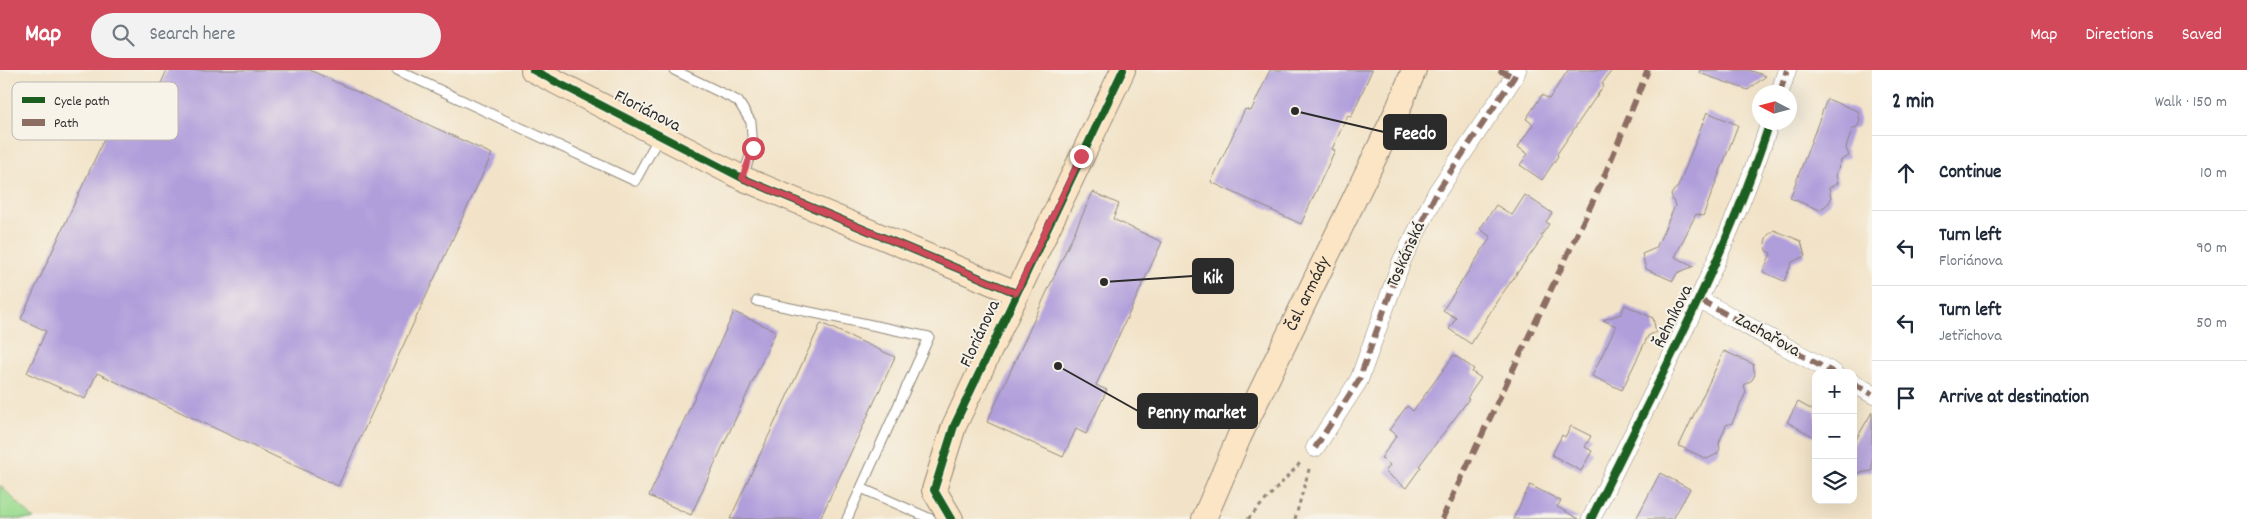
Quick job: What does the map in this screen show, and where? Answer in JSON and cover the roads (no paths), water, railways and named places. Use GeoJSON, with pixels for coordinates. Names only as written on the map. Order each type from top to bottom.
{"type":"FeatureCollection","features":[{"type":"Feature","properties":{"kind":"street","name":"Floriánova"},"geometry":{"type":"LineString","coordinates":[[533,70],[742,178],[1016,293],[954,426],[934,490],[952,519]]}},
{"type":"Feature","properties":{"kind":"street"},"geometry":{"type":"LineString","coordinates":[[1016,293],[1123,70]]}},
{"type":"Feature","properties":{"kind":"street","name":"Čsl. armády"},"geometry":{"type":"LineString","coordinates":[[1204,519],[1239,436],[1398,109],[1414,70]]}},
{"type":"Feature","properties":{"kind":"street"},"geometry":{"type":"LineString","coordinates":[[1782,85],[1787,70]]}},
{"type":"Feature","properties":{"kind":"street","name":"Toskánská"},"geometry":{"type":"LineString","coordinates":[[1315,448],[1359,380],[1402,260],[1437,192],[1510,72]]}},
{"type":"Feature","properties":{"kind":"street","name":"Řehníkova"},"geometry":{"type":"LineString","coordinates":[[1591,519],[1700,300],[1752,178],[1767,130]]}},
{"type":"Feature","properties":{"kind":"street","name":"Zachařova"},"geometry":{"type":"LineString","coordinates":[[1700,300],[1827,369]]}},
{"type":"Feature","properties":{"kind":"street"},"geometry":{"type":"LineString","coordinates":[[1857,385],[1872,394]]}},
{"type":"Feature","properties":{"kind":"lane"},"geometry":{"type":"LineString","coordinates":[[397,70],[635,180],[660,135]]}},
{"type":"Feature","properties":{"kind":"lane"},"geometry":{"type":"LineString","coordinates":[[674,70],[738,101],[751,122],[753,148],[742,178]]}},
{"type":"Feature","properties":{"kind":"lane"},"geometry":{"type":"LineString","coordinates":[[757,300],[929,338],[846,519]]}},
{"type":"Feature","properties":{"kind":"lane"},"geometry":{"type":"LineString","coordinates":[[861,488],[931,519]]}},
{"type":"Feature","properties":{"kind":"place","name":"Feedo"},"geometry":{"type":"Point","coordinates":[1295,111]}},
{"type":"Feature","properties":{"kind":"place","name":"Kik"},"geometry":{"type":"Point","coordinates":[1104,282]}},
{"type":"Feature","properties":{"kind":"place","name":"Penny market"},"geometry":{"type":"Point","coordinates":[1058,366]}}]}
